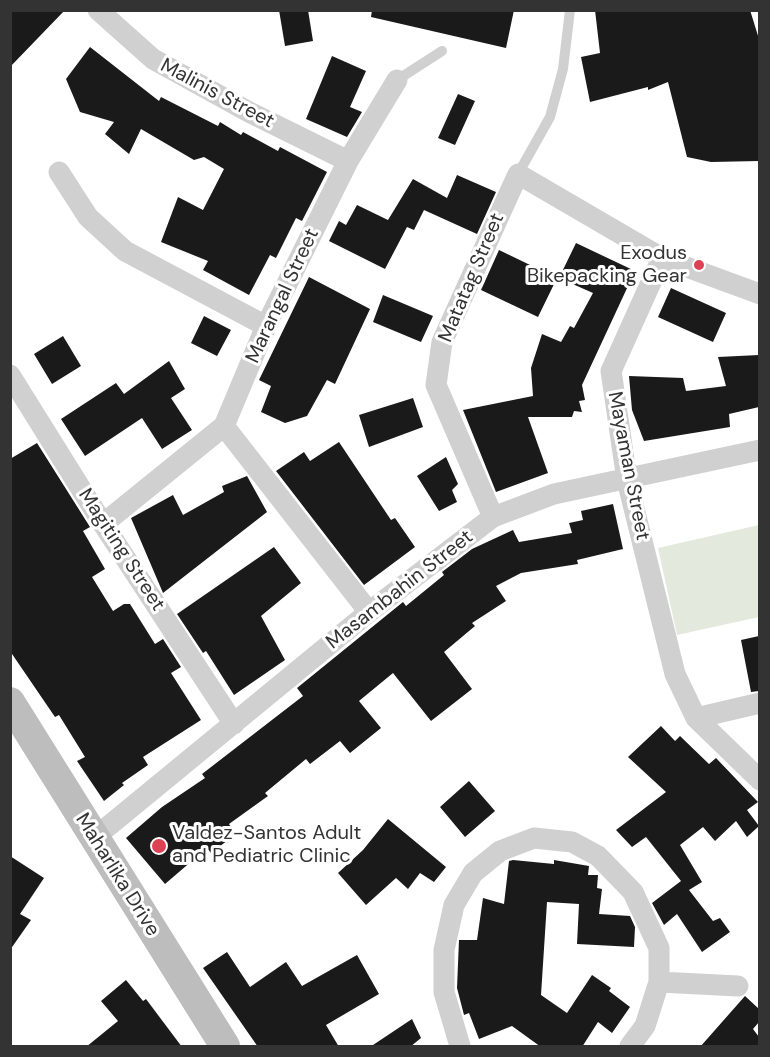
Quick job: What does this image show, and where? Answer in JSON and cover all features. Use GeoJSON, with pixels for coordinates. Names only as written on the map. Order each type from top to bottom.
{"type":"FeatureCollection","features":[{"type":"Feature","properties":{"kind":"street","name":"Malinis Street"},"geometry":{"type":"LineString","coordinates":[[98,10],[153,59],[249,112],[348,161]]}},
{"type":"Feature","properties":{"kind":"street","name":"Marangal Street"},"geometry":{"type":"LineString","coordinates":[[103,524],[224,426],[266,326],[348,161],[397,80]]}},
{"type":"Feature","properties":{"kind":"street"},"geometry":{"type":"LineString","coordinates":[[59,172],[88,217],[125,251],[266,326]]}},
{"type":"Feature","properties":{"kind":"street"},"geometry":{"type":"LineString","coordinates":[[518,174],[662,258],[759,294]]}},
{"type":"Feature","properties":{"kind":"street","name":"Matatag Street"},"geometry":{"type":"LineString","coordinates":[[493,517],[436,385],[442,342],[518,174]]}},
{"type":"Feature","properties":{"kind":"street","name":"Mayaman Street"},"geometry":{"type":"LineString","coordinates":[[662,258],[611,371],[627,480],[675,674],[696,718],[759,780]]}},
{"type":"Feature","properties":{"kind":"street","name":"Magiting Street"},"geometry":{"type":"LineString","coordinates":[[10,375],[103,524],[234,724]]}},
{"type":"Feature","properties":{"kind":"street"},"geometry":{"type":"LineString","coordinates":[[224,426],[369,612]]}},
{"type":"Feature","properties":{"kind":"street","name":"Masambahin Street"},"geometry":{"type":"LineString","coordinates":[[94,838],[369,612],[493,517],[554,494],[759,450]]}},
{"type":"Feature","properties":{"kind":"street","name":"Maharlika Drive"},"geometry":{"type":"LineString","coordinates":[[10,702],[225,1047]]}},
{"type":"Feature","properties":{"kind":"street"},"geometry":{"type":"LineString","coordinates":[[696,718],[759,704]]}},
{"type":"Feature","properties":{"kind":"street"},"geometry":{"type":"LineString","coordinates":[[460,1047],[444,992],[444,950],[454,905],[473,873],[501,851],[534,838],[572,842],[597,856],[633,892],[659,948],[659,982],[645,1026],[630,1047]]}},
{"type":"Feature","properties":{"kind":"street"},"geometry":{"type":"LineString","coordinates":[[659,982],[738,986]]}},
{"type":"Feature","properties":{"kind":"lane"},"geometry":{"type":"LineString","coordinates":[[518,174],[550,117],[563,69],[570,10]]}},
{"type":"Feature","properties":{"kind":"lane","name":"Marangal Street"},"geometry":{"type":"LineString","coordinates":[[397,80],[442,51]]}},
{"type":"Feature","properties":{"kind":"shaded area"},"geometry":{"type":"Polygon","coordinates":[[[759,525],[759,617],[677,635],[658,548],[759,525]]]}},
{"type":"Feature","properties":{"kind":"building"},"geometry":{"type":"Polygon","coordinates":[[[10,10],[65,10],[10,67],[10,10]]]}},
{"type":"Feature","properties":{"kind":"building"},"geometry":{"type":"Polygon","coordinates":[[[279,10],[308,10],[313,41],[285,46],[279,10]]]}},
{"type":"Feature","properties":{"kind":"building"},"geometry":{"type":"Polygon","coordinates":[[[372,10],[514,10],[506,48],[371,17],[372,10]]]}},
{"type":"Feature","properties":{"kind":"building"},"geometry":{"type":"Polygon","coordinates":[[[595,10],[750,10],[759,39],[759,161],[711,162],[687,157],[668,82],[648,90],[648,87],[590,102],[581,57],[600,53],[595,10]]]}},
{"type":"Feature","properties":{"kind":"building"},"geometry":{"type":"Polygon","coordinates":[[[90,47],[159,101],[161,97],[218,126],[220,122],[241,135],[243,132],[278,151],[280,147],[327,172],[302,221],[296,218],[276,258],[270,255],[249,295],[203,270],[208,261],[161,242],[178,197],[203,210],[224,169],[204,157],[194,160],[141,129],[129,154],[105,134],[114,122],[80,112],[66,79],[90,47]]]}},
{"type":"Feature","properties":{"kind":"building"},"geometry":{"type":"Polygon","coordinates":[[[332,56],[366,71],[350,107],[362,112],[347,137],[306,119],[332,56]]]}},
{"type":"Feature","properties":{"kind":"building"},"geometry":{"type":"Polygon","coordinates":[[[458,94],[475,101],[455,145],[438,138],[458,94]]]}},
{"type":"Feature","properties":{"kind":"building"},"geometry":{"type":"Polygon","coordinates":[[[457,175],[496,192],[477,234],[424,210],[414,230],[407,227],[385,269],[329,241],[339,221],[346,225],[357,205],[388,220],[413,179],[447,198],[457,175]]]}},
{"type":"Feature","properties":{"kind":"building"},"geometry":{"type":"Polygon","coordinates":[[[576,243],[635,271],[582,385],[585,400],[579,401],[582,412],[574,411],[572,417],[528,417],[548,473],[496,492],[463,410],[533,396],[531,368],[542,334],[561,342],[570,326],[574,328],[593,293],[559,278],[576,243]]]}},
{"type":"Feature","properties":{"kind":"building"},"geometry":{"type":"Polygon","coordinates":[[[499,250],[557,278],[538,317],[481,290],[499,250]]]}},
{"type":"Feature","properties":{"kind":"building"},"geometry":{"type":"Polygon","coordinates":[[[309,277],[370,309],[335,384],[327,380],[307,416],[285,423],[261,412],[271,386],[259,380],[309,277]]]}},
{"type":"Feature","properties":{"kind":"building"},"geometry":{"type":"Polygon","coordinates":[[[671,288],[726,313],[713,342],[658,317],[671,288]]]}},
{"type":"Feature","properties":{"kind":"building"},"geometry":{"type":"Polygon","coordinates":[[[383,295],[433,316],[421,342],[373,322],[383,295]]]}},
{"type":"Feature","properties":{"kind":"building"},"geometry":{"type":"Polygon","coordinates":[[[204,316],[231,330],[217,356],[191,343],[204,316]]]}},
{"type":"Feature","properties":{"kind":"building"},"geometry":{"type":"Polygon","coordinates":[[[63,336],[81,366],[52,384],[34,354],[63,336]]]}},
{"type":"Feature","properties":{"kind":"building"},"geometry":{"type":"Polygon","coordinates":[[[759,355],[759,407],[729,414],[730,427],[644,441],[632,410],[629,376],[683,378],[686,391],[726,386],[718,357],[759,355]]]}},
{"type":"Feature","properties":{"kind":"building"},"geometry":{"type":"Polygon","coordinates":[[[169,361],[185,389],[171,398],[192,430],[162,449],[142,418],[85,456],[61,419],[116,383],[124,394],[169,361]]]}},
{"type":"Feature","properties":{"kind":"building"},"geometry":{"type":"Polygon","coordinates":[[[413,398],[423,427],[369,447],[359,415],[413,398]]]}},
{"type":"Feature","properties":{"kind":"building"},"geometry":{"type":"Polygon","coordinates":[[[339,442],[391,520],[395,518],[415,547],[364,585],[276,471],[304,452],[310,461],[339,442]]]}},
{"type":"Feature","properties":{"kind":"building"},"geometry":{"type":"Polygon","coordinates":[[[37,443],[90,527],[83,531],[105,569],[92,577],[113,611],[124,604],[130,604],[155,644],[163,639],[181,667],[171,673],[201,720],[143,757],[148,765],[122,783],[124,785],[104,801],[77,761],[85,757],[59,715],[55,717],[10,651],[10,459],[37,443]]]}},
{"type":"Feature","properties":{"kind":"building"},"geometry":{"type":"Polygon","coordinates":[[[446,457],[458,484],[452,490],[457,502],[439,511],[417,476],[446,457]]]}},
{"type":"Feature","properties":{"kind":"building"},"geometry":{"type":"Polygon","coordinates":[[[247,476],[267,512],[163,593],[131,518],[173,495],[183,515],[224,492],[222,486],[247,476]]]}},
{"type":"Feature","properties":{"kind":"building"},"geometry":{"type":"Polygon","coordinates":[[[613,504],[623,549],[577,560],[578,564],[521,573],[496,586],[506,601],[472,623],[475,626],[444,652],[472,689],[431,721],[393,673],[359,701],[381,728],[350,753],[340,741],[310,764],[306,759],[265,793],[268,796],[229,824],[236,834],[211,853],[207,848],[165,884],[126,838],[162,807],[205,778],[202,774],[303,696],[297,688],[403,602],[406,606],[444,575],[442,572],[472,549],[513,530],[519,542],[572,533],[569,523],[583,520],[581,511],[613,504]]]}},
{"type":"Feature","properties":{"kind":"building"},"geometry":{"type":"Polygon","coordinates":[[[274,547],[301,583],[261,616],[285,660],[234,695],[206,651],[203,653],[177,614],[274,547]]]}},
{"type":"Feature","properties":{"kind":"building"},"geometry":{"type":"Polygon","coordinates":[[[759,636],[759,691],[751,692],[741,640],[759,636]]]}},
{"type":"Feature","properties":{"kind":"building"},"geometry":{"type":"Polygon","coordinates":[[[661,726],[675,741],[680,736],[709,764],[716,758],[758,802],[747,810],[759,826],[747,837],[736,821],[715,841],[703,827],[680,845],[702,882],[689,890],[713,921],[720,918],[730,932],[702,952],[677,914],[664,925],[652,903],[681,881],[646,837],[632,847],[616,830],[666,792],[628,757],[661,726]]]}},
{"type":"Feature","properties":{"kind":"building"},"geometry":{"type":"Polygon","coordinates":[[[469,781],[495,811],[465,837],[440,807],[469,781]]]}},
{"type":"Feature","properties":{"kind":"building"},"geometry":{"type":"Polygon","coordinates":[[[388,819],[446,867],[434,882],[420,873],[408,889],[396,878],[366,905],[338,873],[363,850],[388,819]]]}},
{"type":"Feature","properties":{"kind":"building"},"geometry":{"type":"Polygon","coordinates":[[[10,856],[44,878],[20,914],[31,920],[10,950],[10,856]]]}},
{"type":"Feature","properties":{"kind":"building"},"geometry":{"type":"Polygon","coordinates":[[[554,860],[589,866],[588,875],[598,875],[597,888],[602,889],[599,914],[630,916],[635,927],[634,947],[577,944],[579,904],[547,902],[541,995],[567,1013],[592,975],[611,988],[609,991],[630,1007],[612,1033],[598,1022],[582,1047],[541,1047],[512,1026],[479,1039],[469,1013],[464,1015],[457,988],[459,940],[477,940],[483,898],[504,904],[509,861],[554,864],[554,860]]]}},
{"type":"Feature","properties":{"kind":"building"},"geometry":{"type":"Polygon","coordinates":[[[227,952],[250,987],[286,962],[302,986],[357,955],[379,994],[326,1025],[339,1047],[258,1047],[203,968],[227,952]]]}},
{"type":"Feature","properties":{"kind":"building"},"geometry":{"type":"Polygon","coordinates":[[[126,980],[143,1001],[146,999],[182,1047],[86,1047],[118,1021],[101,1001],[126,980]]]}},
{"type":"Feature","properties":{"kind":"building"},"geometry":{"type":"Polygon","coordinates":[[[745,996],[759,1009],[759,1022],[753,1029],[759,1037],[759,1047],[700,1047],[745,996]]]}},
{"type":"Feature","properties":{"kind":"building"},"geometry":{"type":"Polygon","coordinates":[[[412,1019],[421,1038],[410,1047],[370,1047],[412,1019]]]}},
{"type":"Feature","properties":{"kind":"place","name":"Exodus Bikepacking Gear"},"geometry":{"type":"Point","coordinates":[699,265]}},
{"type":"Feature","properties":{"kind":"place","name":"Valdez-Santos Adult and Pediatric Clinic"},"geometry":{"type":"Point","coordinates":[159,846]}}]}
